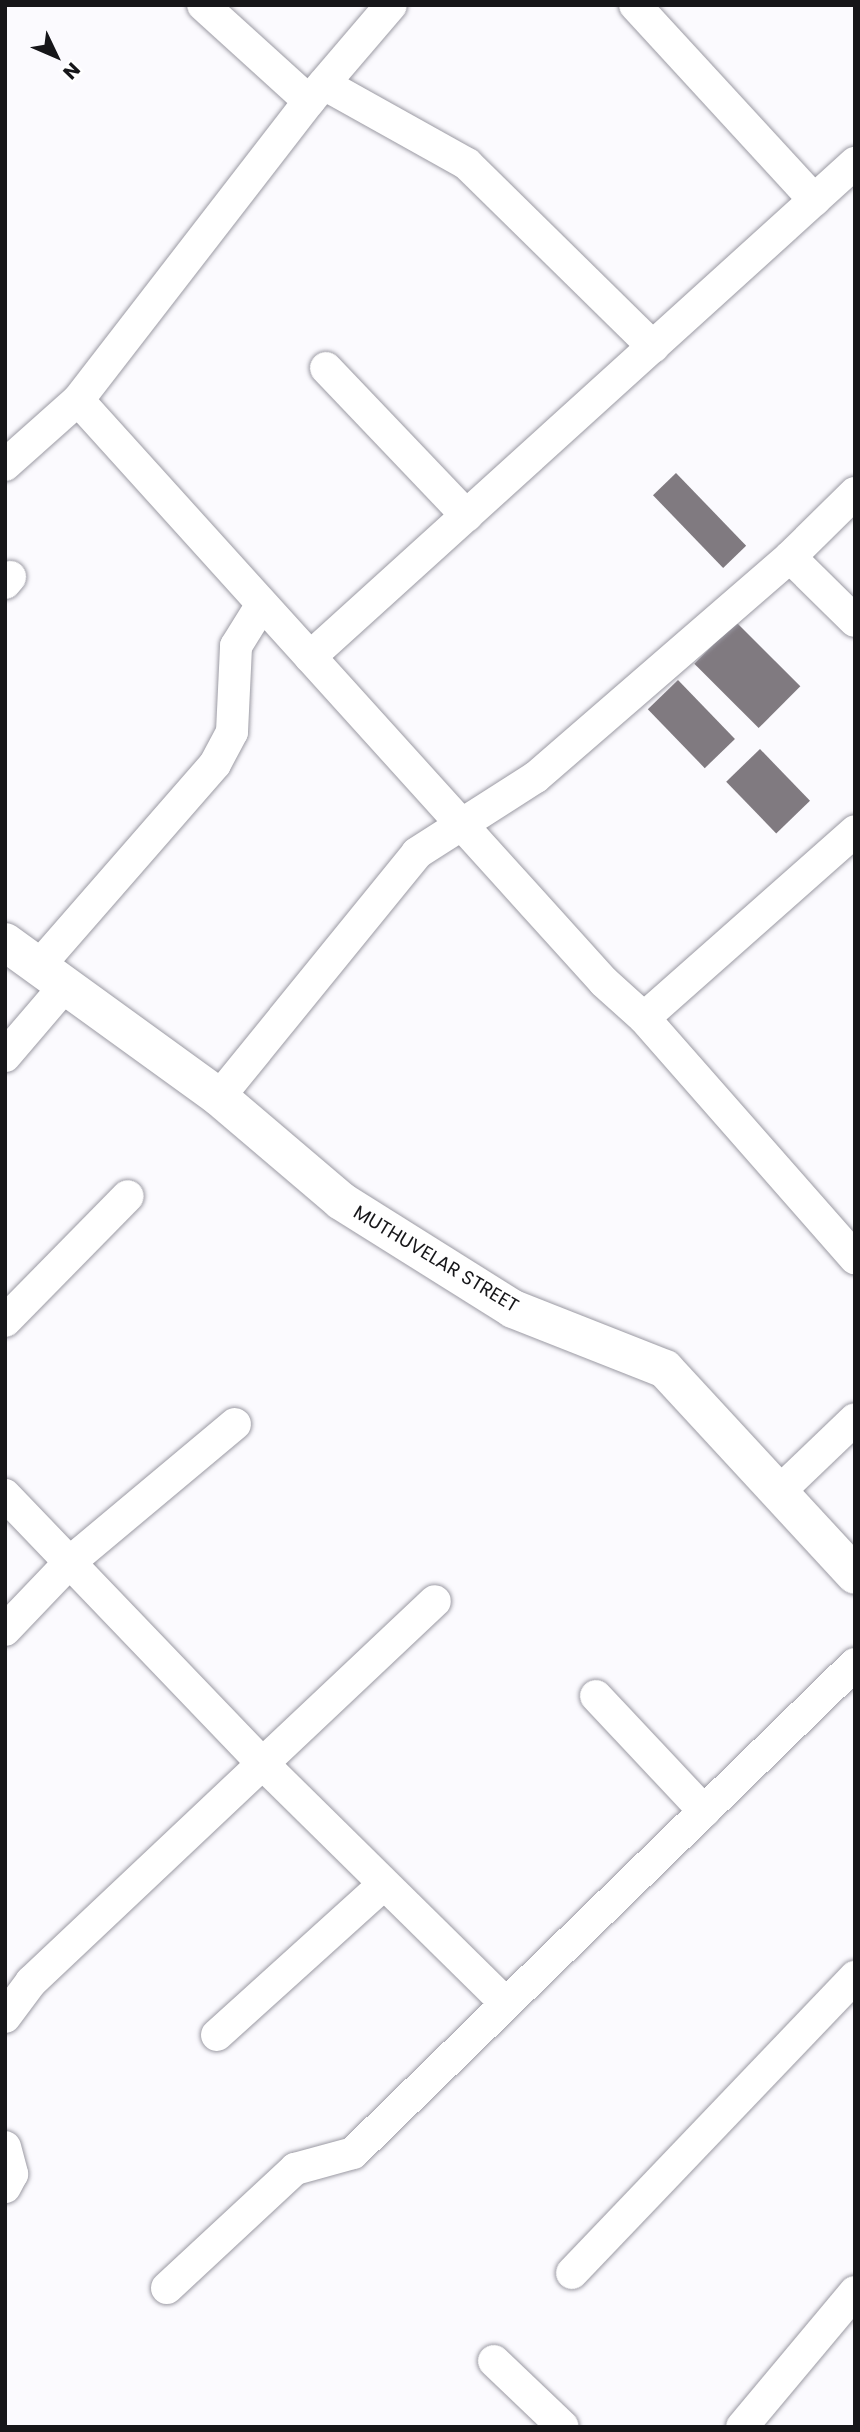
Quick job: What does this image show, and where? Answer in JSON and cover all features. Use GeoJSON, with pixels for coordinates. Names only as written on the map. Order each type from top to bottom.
{"type":"FeatureCollection","features":[{"type":"Feature","properties":{"kind":"street"},"geometry":{"type":"LineString","coordinates":[[203,5],[316,92],[467,164],[653,347]]}},
{"type":"Feature","properties":{"kind":"street"},"geometry":{"type":"LineString","coordinates":[[5,465],[78,400],[316,92],[391,5]]}},
{"type":"Feature","properties":{"kind":"street"},"geometry":{"type":"LineString","coordinates":[[635,5],[814,200]]}},
{"type":"Feature","properties":{"kind":"street"},"geometry":{"type":"LineString","coordinates":[[310,657],[855,163]]}},
{"type":"Feature","properties":{"kind":"street"},"geometry":{"type":"LineString","coordinates":[[326,368],[467,516]]}},
{"type":"Feature","properties":{"kind":"street"},"geometry":{"type":"LineString","coordinates":[[78,400],[463,826],[644,1018],[855,1258]]}},
{"type":"Feature","properties":{"kind":"street"},"geometry":{"type":"LineString","coordinates":[[219,1097],[416,853],[463,826],[536,777],[790,557],[855,493]]}},
{"type":"Feature","properties":{"kind":"street"},"geometry":{"type":"LineString","coordinates":[[790,557],[855,621]]}},
{"type":"Feature","properties":{"kind":"street"},"geometry":{"type":"LineString","coordinates":[[5,1056],[51,977],[215,764],[233,732],[236,646],[262,604]]}},
{"type":"Feature","properties":{"kind":"street"},"geometry":{"type":"LineString","coordinates":[[644,1018],[855,831]]}},
{"type":"Feature","properties":{"kind":"street","name":"MUTHUVELAR STREET"},"geometry":{"type":"LineString","coordinates":[[5,942],[219,1097],[341,1201],[513,1309],[665,1369],[855,1575]]}},
{"type":"Feature","properties":{"kind":"street"},"geometry":{"type":"LineString","coordinates":[[5,1321],[128,1196]]}},
{"type":"Feature","properties":{"kind":"street"},"geometry":{"type":"LineString","coordinates":[[779,1492],[855,1419]]}},
{"type":"Feature","properties":{"kind":"street"},"geometry":{"type":"LineString","coordinates":[[5,1630],[70,1562],[234,1424]]}},
{"type":"Feature","properties":{"kind":"street"},"geometry":{"type":"LineString","coordinates":[[5,1495],[262,1765],[505,2003]]}},
{"type":"Feature","properties":{"kind":"street"},"geometry":{"type":"LineString","coordinates":[[5,2017],[31,1982],[435,1601]]}},
{"type":"Feature","properties":{"kind":"street"},"geometry":{"type":"LineString","coordinates":[[167,2288],[295,2169],[353,2153],[855,1664]]}},
{"type":"Feature","properties":{"kind":"street"},"geometry":{"type":"LineString","coordinates":[[596,1696],[704,1811]]}},
{"type":"Feature","properties":{"kind":"street"},"geometry":{"type":"LineString","coordinates":[[217,2035],[384,1884]]}},
{"type":"Feature","properties":{"kind":"street"},"geometry":{"type":"LineString","coordinates":[[572,2273],[855,1977]]}},
{"type":"Feature","properties":{"kind":"street"},"geometry":{"type":"LineString","coordinates":[[5,2147],[12,2174],[5,2188]]}},
{"type":"Feature","properties":{"kind":"street"},"geometry":{"type":"LineString","coordinates":[[742,2427],[855,2292]]}},
{"type":"Feature","properties":{"kind":"street"},"geometry":{"type":"LineString","coordinates":[[494,2361],[563,2427]]}},
{"type":"Feature","properties":{"kind":"building"},"geometry":{"type":"Polygon","coordinates":[[[676,473],[746,546],[723,568],[653,495],[676,473]]]}},
{"type":"Feature","properties":{"kind":"building"},"geometry":{"type":"Polygon","coordinates":[[[736,622],[800,686],[759,728],[694,664],[736,622]]]}},
{"type":"Feature","properties":{"kind":"building"},"geometry":{"type":"Polygon","coordinates":[[[678,680],[735,739],[705,768],[648,709],[678,680]]]}},
{"type":"Feature","properties":{"kind":"building"},"geometry":{"type":"Polygon","coordinates":[[[760,749],[810,801],[776,833],[726,782],[760,749]]]}}]}
